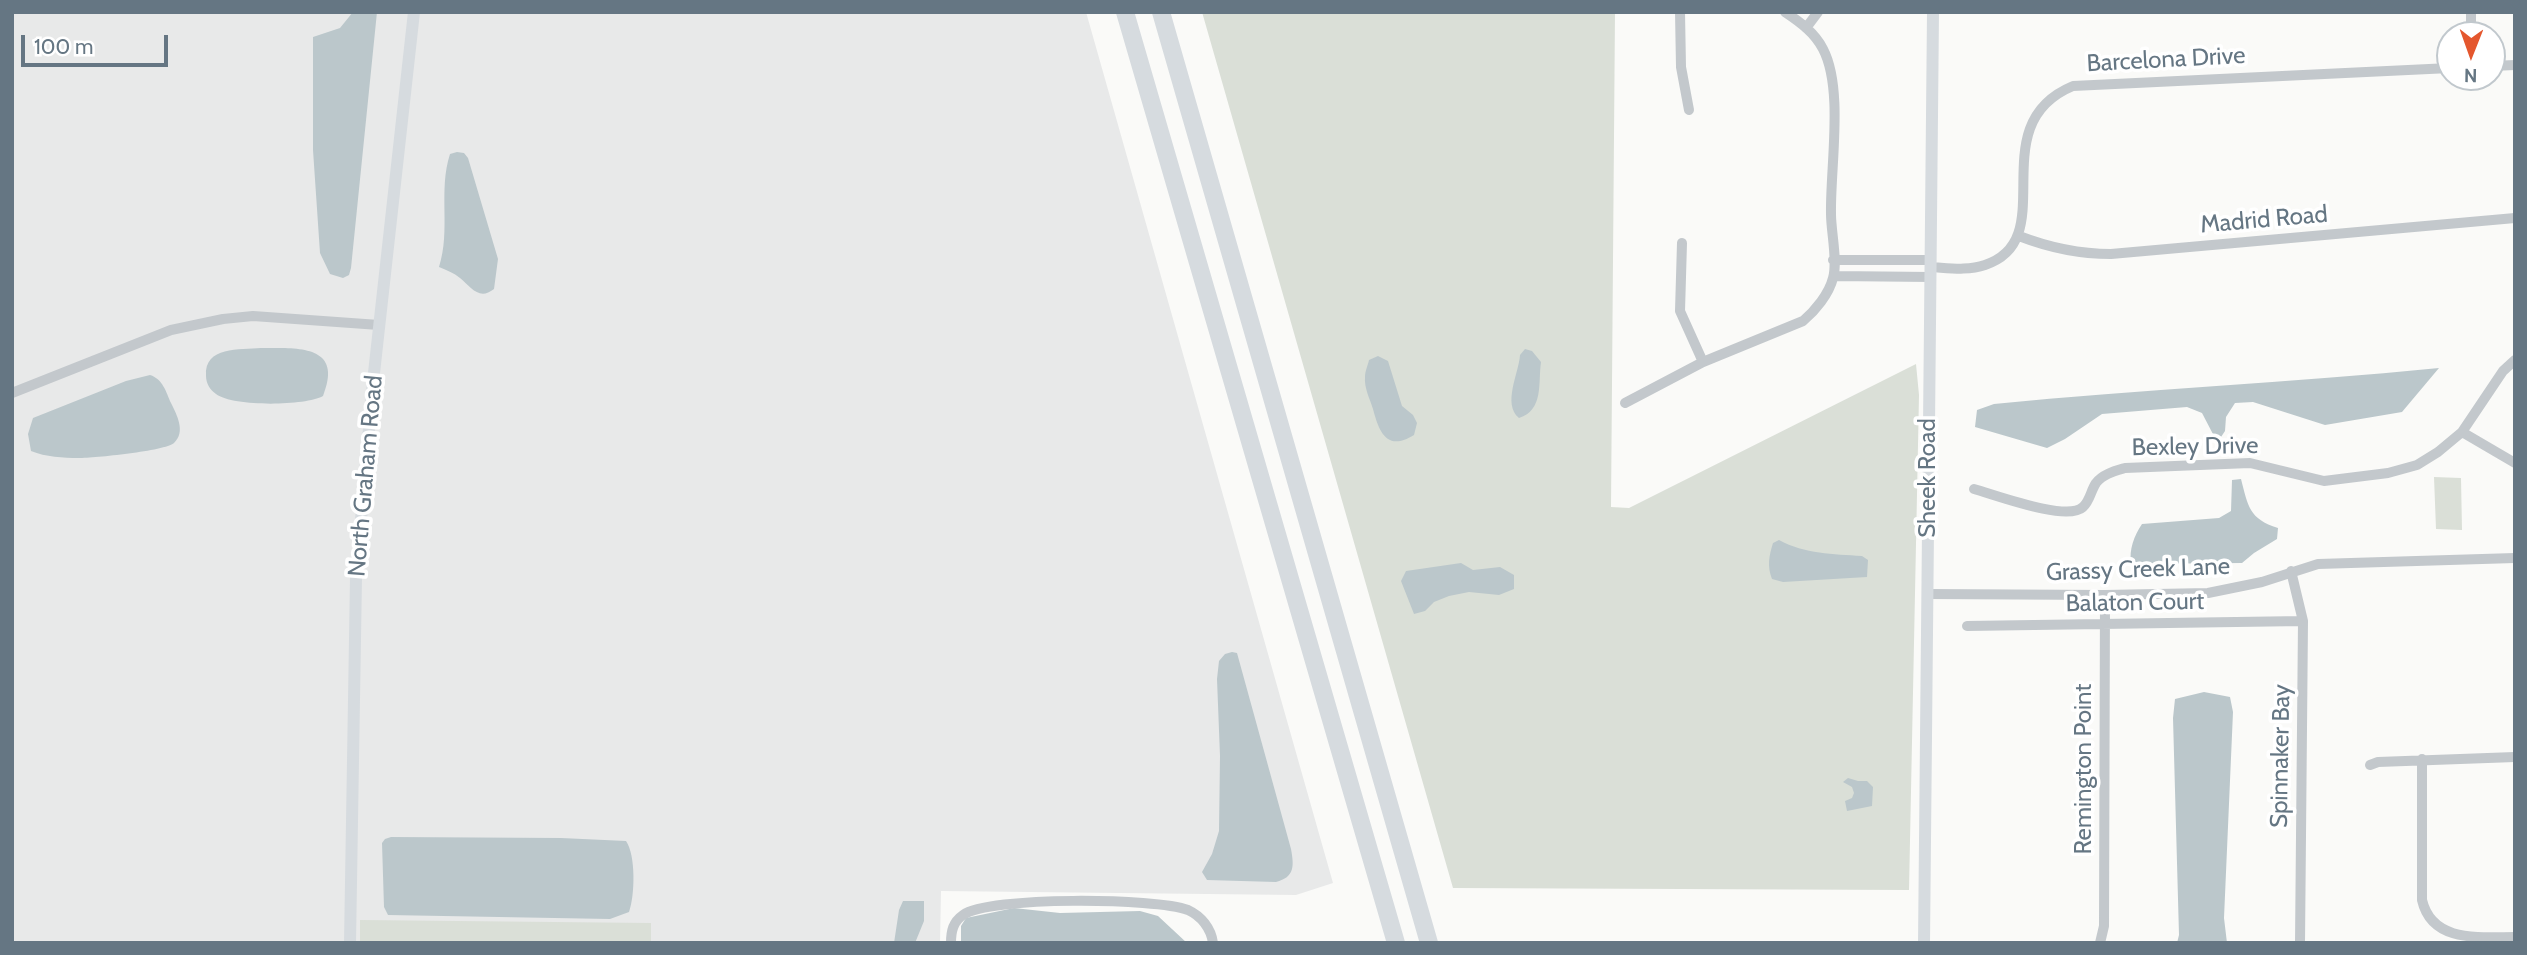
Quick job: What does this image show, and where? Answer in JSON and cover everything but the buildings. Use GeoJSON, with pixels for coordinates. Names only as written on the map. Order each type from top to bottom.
{"type":"FeatureCollection","features":[{"type":"Feature","properties":{"kind":"highway"},"geometry":{"type":"LineString","coordinates":[[1125,12],[1394,940]]}},
{"type":"Feature","properties":{"kind":"highway"},"geometry":{"type":"LineString","coordinates":[[1161,12],[1429,943]]}},
{"type":"Feature","properties":{"kind":"street","name":"North Graham Road"},"geometry":{"type":"LineString","coordinates":[[350,943],[356,578],[379,324],[414,12]]}},
{"type":"Feature","properties":{"kind":"street"},"geometry":{"type":"LineString","coordinates":[[1680,12],[1681,67],[1689,110]]}},
{"type":"Feature","properties":{"kind":"street"},"geometry":{"type":"LineString","coordinates":[[1625,402],[1703,362],[1803,321],[1813,313],[1834,276],[1831,214],[1834,96],[1831,69],[1823,49],[1806,28],[1785,12]]}},
{"type":"Feature","properties":{"kind":"street"},"geometry":{"type":"LineString","coordinates":[[1806,28],[1818,12]]}},
{"type":"Feature","properties":{"kind":"street","name":"Sheek Road"},"geometry":{"type":"LineString","coordinates":[[1924,943],[1933,12]]}},
{"type":"Feature","properties":{"kind":"street","name":"Barcelona Drive"},"geometry":{"type":"LineString","coordinates":[[2019,236],[2024,156],[2031,122],[2048,99],[2073,86],[2436,69]]}},
{"type":"Feature","properties":{"kind":"street","name":"Madrid Road"},"geometry":{"type":"LineString","coordinates":[[2019,236],[2071,252],[2111,254],[2515,218]]}},
{"type":"Feature","properties":{"kind":"street"},"geometry":{"type":"LineString","coordinates":[[1833,260],[1931,268],[1971,268],[1985,265],[2008,251],[2019,236]]}},
{"type":"Feature","properties":{"kind":"street"},"geometry":{"type":"LineString","coordinates":[[1682,243],[1680,311],[1703,362]]}},
{"type":"Feature","properties":{"kind":"street"},"geometry":{"type":"LineString","coordinates":[[1834,276],[1931,268]]}},
{"type":"Feature","properties":{"kind":"street"},"geometry":{"type":"LineString","coordinates":[[12,393],[171,330],[223,319],[264,316],[379,324]]}},
{"type":"Feature","properties":{"kind":"street","name":"Bexley Drive"},"geometry":{"type":"LineString","coordinates":[[1974,489],[2061,513],[2076,512],[2085,505],[2096,483],[2108,474],[2125,468],[2250,463],[2324,481],[2360,478],[2417,465],[2462,432],[2502,371],[2515,360]]}},
{"type":"Feature","properties":{"kind":"street"},"geometry":{"type":"LineString","coordinates":[[2462,432],[2515,463]]}},
{"type":"Feature","properties":{"kind":"street","name":"Grassy Creek Lane"},"geometry":{"type":"LineString","coordinates":[[1928,594],[2208,593],[2239,587],[2318,564],[2515,558]]}},
{"type":"Feature","properties":{"kind":"street","name":"Spinnaker Bay"},"geometry":{"type":"LineString","coordinates":[[2291,571],[2303,621],[2300,943]]}},
{"type":"Feature","properties":{"kind":"street","name":"Remington Point"},"geometry":{"type":"LineString","coordinates":[[2101,943],[2104,926],[2105,595]]}},
{"type":"Feature","properties":{"kind":"street","name":"Balaton Court"},"geometry":{"type":"LineString","coordinates":[[1967,626],[2303,621]]}},
{"type":"Feature","properties":{"kind":"street"},"geometry":{"type":"LineString","coordinates":[[2370,765],[2422,759],[2515,757]]}},
{"type":"Feature","properties":{"kind":"street"},"geometry":{"type":"LineString","coordinates":[[2422,759],[2422,900],[2425,912],[2442,930],[2466,936],[2515,937]]}},
{"type":"Feature","properties":{"kind":"street"},"geometry":{"type":"LineString","coordinates":[[951,943],[951,932],[956,921],[965,913],[981,908],[1009,903],[1083,902],[1164,904],[1189,911],[1209,929],[1213,943]]}},
{"type":"Feature","properties":{"kind":"shaded area"},"geometry":{"type":"Polygon","coordinates":[[[12,12],[1086,12],[1333,883],[1296,895],[941,891],[940,943],[12,943],[12,12]]]}},
{"type":"Feature","properties":{"kind":"shaded area"},"geometry":{"type":"Polygon","coordinates":[[[353,12],[377,12],[351,268],[349,275],[343,278],[330,274],[320,253],[313,150],[313,37],[340,28],[353,12]]]}},
{"type":"Feature","properties":{"kind":"shaded area"},"geometry":{"type":"Polygon","coordinates":[[[1202,12],[1615,12],[1611,507],[1629,508],[1916,364],[1919,395],[1909,890],[1453,888],[1202,12]]]}},
{"type":"Feature","properties":{"kind":"shaded area"},"geometry":{"type":"Polygon","coordinates":[[[464,153],[468,158],[498,259],[494,289],[484,294],[439,267],[444,239],[447,168],[450,154],[464,153]]]}},
{"type":"Feature","properties":{"kind":"shaded area"},"geometry":{"type":"Polygon","coordinates":[[[302,349],[322,358],[327,367],[328,379],[323,396],[301,402],[269,404],[237,401],[212,390],[206,376],[211,359],[217,354],[234,350],[302,349]]]}},
{"type":"Feature","properties":{"kind":"shaded area"},"geometry":{"type":"Polygon","coordinates":[[[1525,349],[1532,351],[1541,362],[1539,387],[1533,409],[1519,418],[1514,412],[1512,397],[1520,355],[1525,349]]]}},
{"type":"Feature","properties":{"kind":"shaded area"},"geometry":{"type":"Polygon","coordinates":[[[1378,356],[1388,361],[1402,406],[1413,415],[1417,423],[1414,435],[1405,440],[1391,440],[1381,432],[1367,393],[1366,370],[1369,360],[1378,356]]]}},
{"type":"Feature","properties":{"kind":"shaded area"},"geometry":{"type":"Polygon","coordinates":[[[2439,368],[2402,412],[2325,425],[2253,402],[2235,403],[2226,417],[2225,431],[2219,440],[2215,438],[2202,413],[2187,407],[2102,414],[2047,448],[1975,427],[1977,410],[1994,404],[2439,368]]]}},
{"type":"Feature","properties":{"kind":"shaded area"},"geometry":{"type":"Polygon","coordinates":[[[150,375],[164,386],[178,418],[180,429],[178,439],[174,443],[144,451],[87,458],[55,457],[31,451],[28,434],[33,418],[126,381],[150,375]]]}},
{"type":"Feature","properties":{"kind":"shaded area"},"geometry":{"type":"Polygon","coordinates":[[[2434,477],[2461,478],[2462,530],[2436,529],[2434,477]]]}},
{"type":"Feature","properties":{"kind":"shaded area"},"geometry":{"type":"Polygon","coordinates":[[[2241,479],[2251,510],[2261,520],[2278,528],[2277,539],[2242,563],[2131,564],[2133,543],[2142,524],[2219,518],[2231,511],[2232,480],[2241,479]]]}},
{"type":"Feature","properties":{"kind":"shaded area"},"geometry":{"type":"Polygon","coordinates":[[[1779,540],[1809,551],[1862,556],[1868,560],[1867,577],[1783,582],[1772,579],[1769,570],[1770,557],[1773,543],[1779,540]]]}},
{"type":"Feature","properties":{"kind":"shaded area"},"geometry":{"type":"Polygon","coordinates":[[[1461,563],[1473,570],[1500,567],[1514,575],[1514,589],[1499,595],[1469,592],[1449,596],[1434,602],[1425,611],[1414,614],[1401,581],[1406,571],[1461,563]]]}},
{"type":"Feature","properties":{"kind":"shaded area"},"geometry":{"type":"Polygon","coordinates":[[[1237,653],[1291,849],[1292,870],[1287,877],[1276,882],[1207,880],[1202,872],[1212,854],[1219,831],[1219,661],[1225,654],[1237,653]]]}},
{"type":"Feature","properties":{"kind":"shaded area"},"geometry":{"type":"Polygon","coordinates":[[[2204,692],[2230,697],[2233,712],[2224,918],[2227,943],[2177,943],[2179,935],[2173,718],[2175,699],[2204,692]]]}},
{"type":"Feature","properties":{"kind":"shaded area"},"geometry":{"type":"Polygon","coordinates":[[[1848,778],[1867,781],[1873,787],[1872,806],[1847,811],[1845,801],[1852,798],[1854,793],[1852,787],[1843,782],[1848,778]]]}},
{"type":"Feature","properties":{"kind":"shaded area"},"geometry":{"type":"Polygon","coordinates":[[[391,837],[626,841],[632,856],[634,876],[629,912],[610,919],[388,915],[384,907],[382,843],[391,837]]]}},
{"type":"Feature","properties":{"kind":"shaded area"},"geometry":{"type":"Polygon","coordinates":[[[903,901],[924,901],[924,921],[915,943],[894,943],[903,901]]]}},
{"type":"Feature","properties":{"kind":"shaded area"},"geometry":{"type":"Polygon","coordinates":[[[1014,908],[1060,913],[1140,911],[1158,916],[1187,943],[961,943],[961,926],[966,918],[1014,908]]]}},
{"type":"Feature","properties":{"kind":"shaded area"},"geometry":{"type":"Polygon","coordinates":[[[360,920],[651,923],[651,943],[360,943],[360,920]]]}}]}
